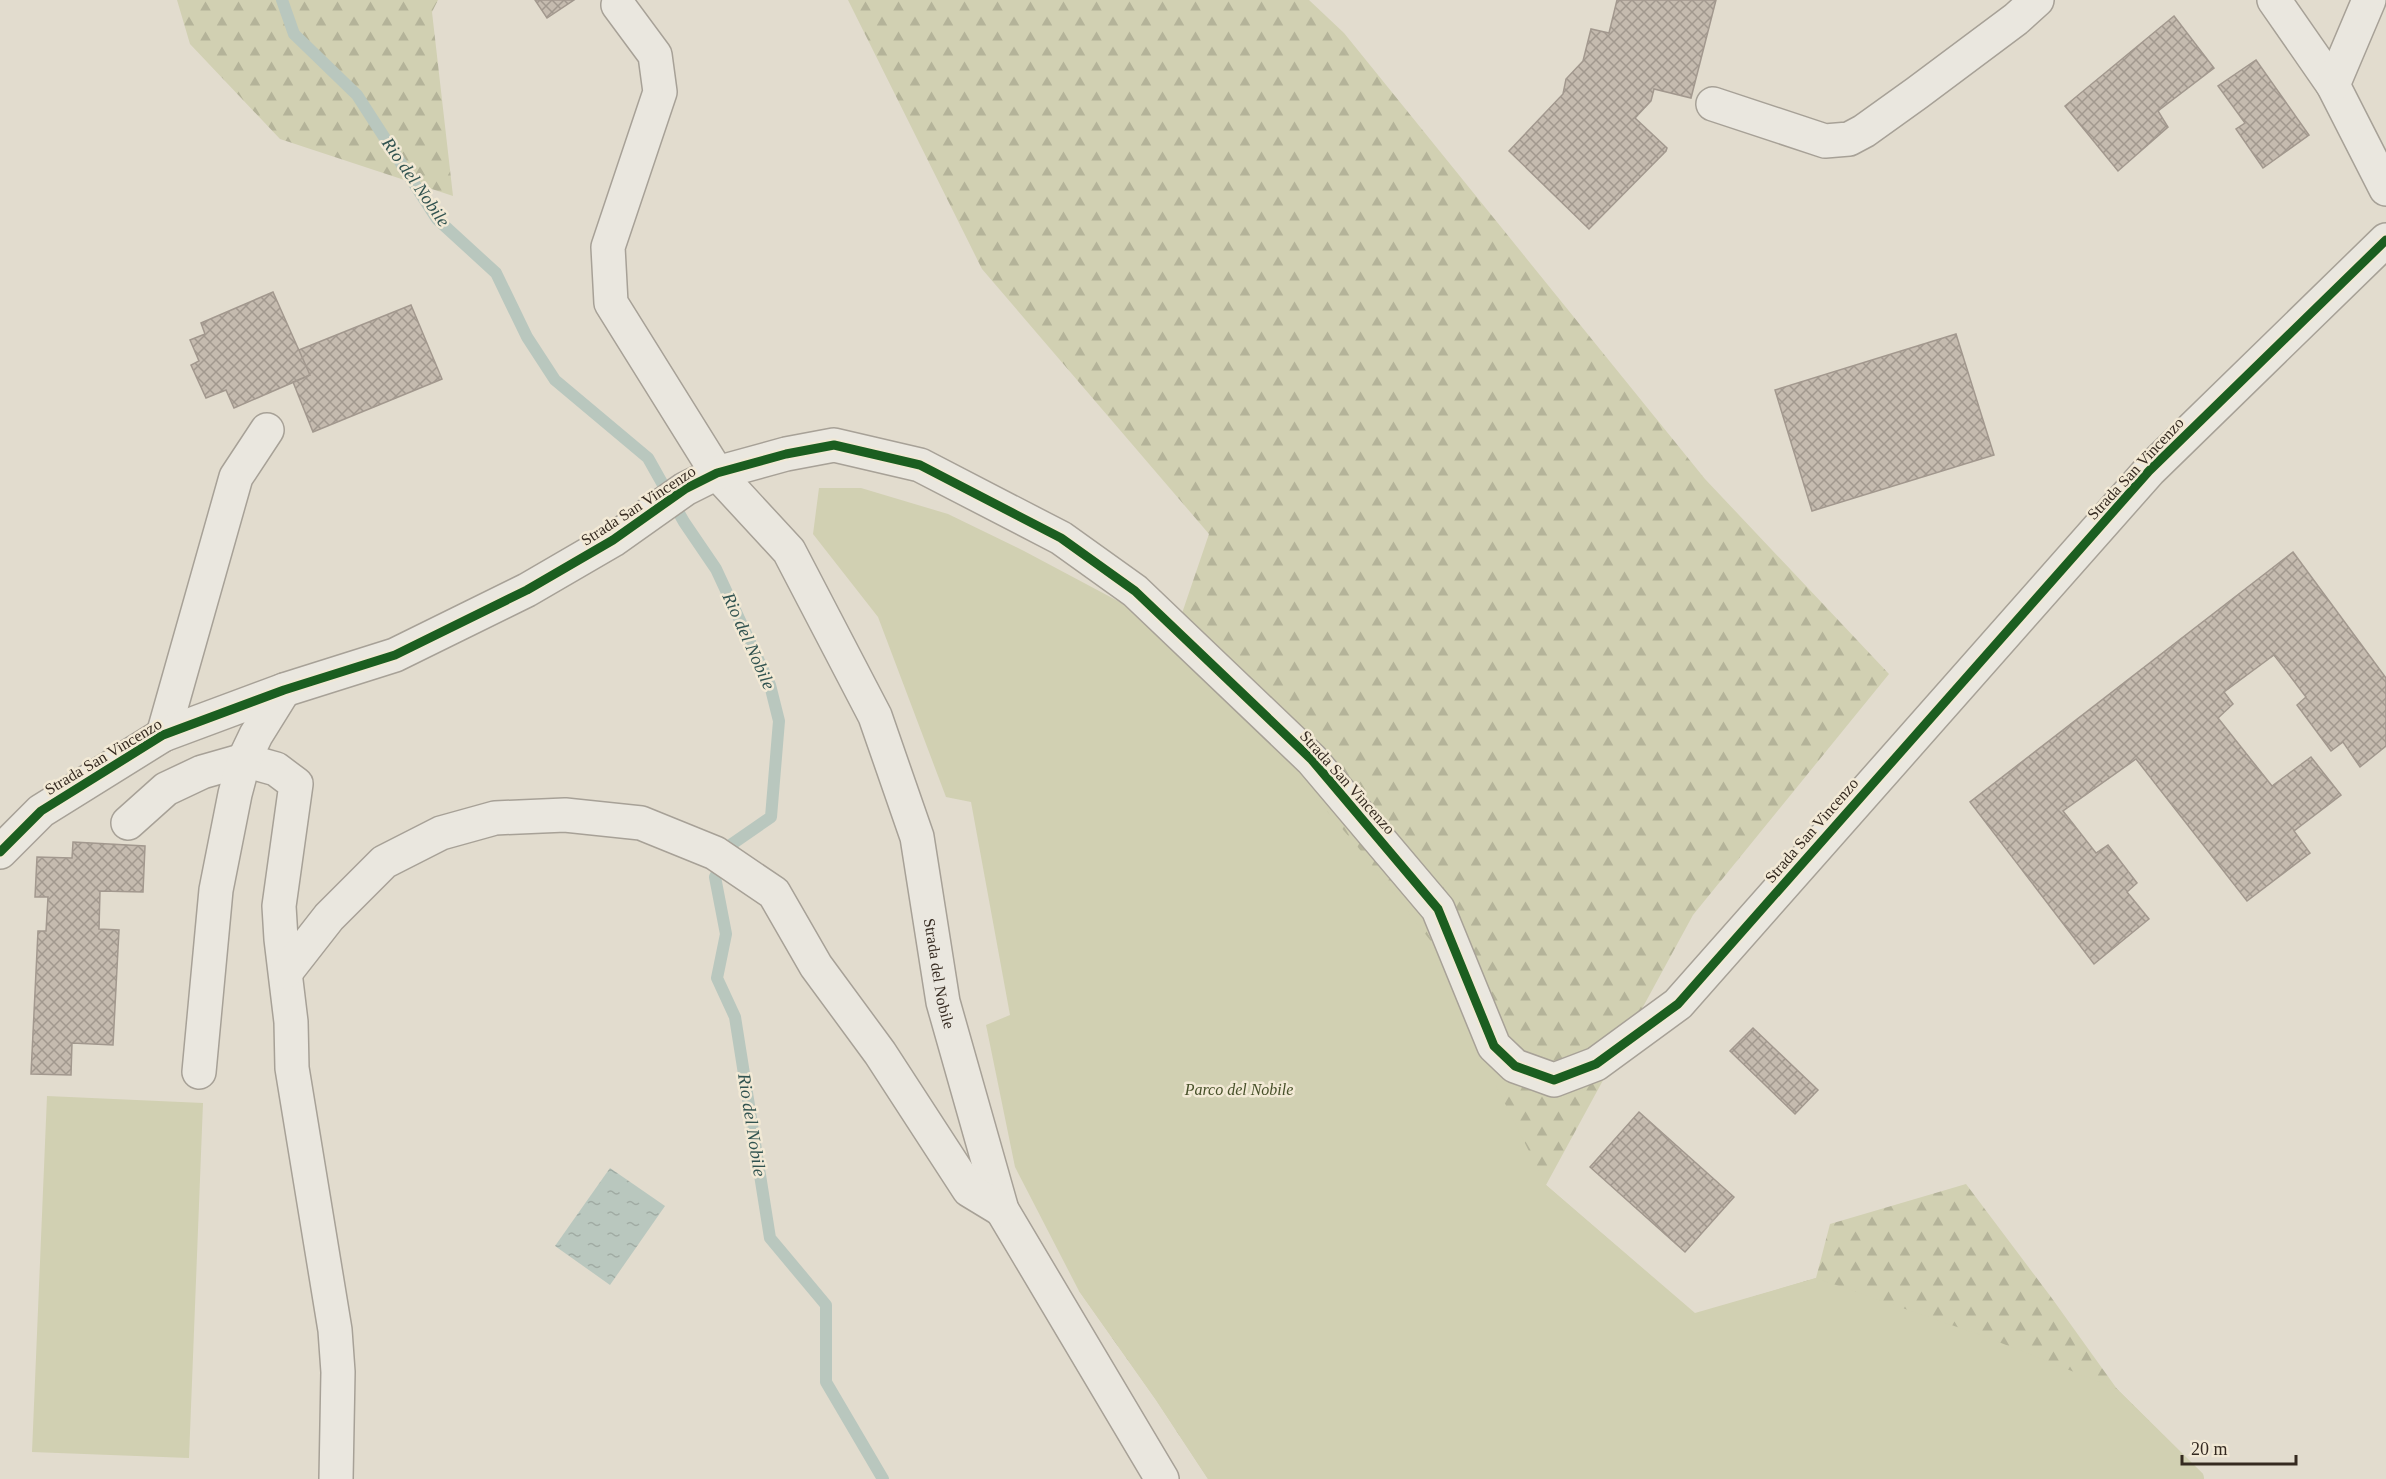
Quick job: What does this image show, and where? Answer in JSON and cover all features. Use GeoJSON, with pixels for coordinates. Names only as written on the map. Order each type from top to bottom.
{"type":"FeatureCollection","features":[{"type":"Feature","properties":{"kind":"street"},"geometry":{"type":"LineString","coordinates":[[1713,104],[1825,141],[1849,139],[1917,93],[2016,19],[2037,0]]}},
{"type":"Feature","properties":{"kind":"street"},"geometry":{"type":"LineString","coordinates":[[2274,0],[2333,85],[2386,189]]}},
{"type":"Feature","properties":{"kind":"street"},"geometry":{"type":"LineString","coordinates":[[2333,85],[2369,0]]}},
{"type":"Feature","properties":{"kind":"street","name":"Strada del Nobile"},"geometry":{"type":"LineString","coordinates":[[618,5],[655,55],[660,92],[608,247],[611,303],[717,473],[789,551],[875,716],[917,837],[943,1002],[1002,1209],[1162,1479]]}},
{"type":"Feature","properties":{"kind":"street","name":"Strada San Vincenzo"},"geometry":{"type":"LineString","coordinates":[[0,852],[41,811],[163,735],[284,690],[395,655],[536,585],[613,540],[685,489],[717,473],[786,454],[834,445],[920,465],[1061,538],[1136,591],[1312,760],[1438,909],[1494,1046],[1515,1066],[1554,1080],[1596,1064],[1678,1004],[2149,471],[2386,240]]}},
{"type":"Feature","properties":{"kind":"street"},"geometry":{"type":"LineString","coordinates":[[163,735],[236,477],[267,430]]}},
{"type":"Feature","properties":{"kind":"street"},"geometry":{"type":"LineString","coordinates":[[200,1072],[216,890],[235,794],[244,760],[256,735],[284,690]]}},
{"type":"Feature","properties":{"kind":"street"},"geometry":{"type":"LineString","coordinates":[[128,823],[166,789],[202,772],[244,760],[276,769],[296,784],[279,906],[292,1068],[335,1330],[338,1372],[336,1479]]}},
{"type":"Feature","properties":{"kind":"street"},"geometry":{"type":"LineString","coordinates":[[286,972],[329,917],[384,861],[441,833],[495,818],[565,815],[641,823],[723,858],[774,893],[816,966],[880,1053],[969,1190],[1002,1209]]}},
{"type":"Feature","properties":{"kind":"green space"},"geometry":{"type":"Polygon","coordinates":[[[177,0],[438,0],[432,12],[453,196],[280,139],[190,44],[177,0]]]}},
{"type":"Feature","properties":{"kind":"green space"},"geometry":{"type":"Polygon","coordinates":[[[848,0],[1309,0],[1344,33],[1705,479],[1889,674],[1693,915],[1546,1185],[1695,1314],[1816,1278],[1830,1224],[1966,1184],[2117,1389],[2203,1474],[2204,1479],[1208,1479],[1156,1400],[1079,1291],[1133,1115],[1117,804],[1209,534],[982,269],[848,0]]]}},
{"type":"Feature","properties":{"kind":"green space","name":"Parco del Nobile"},"geometry":{"type":"Polygon","coordinates":[[[819,488],[861,488],[948,514],[1024,551],[1148,617],[1264,738],[1357,846],[1430,940],[1480,1054],[1546,1185],[1695,1313],[1816,1278],[1986,1337],[2117,1389],[2203,1474],[2204,1479],[1208,1479],[1156,1400],[1079,1291],[1015,1167],[986,1025],[1010,1015],[971,802],[946,797],[878,617],[813,534],[819,488]]]}},
{"type":"Feature","properties":{"kind":"green space"},"geometry":{"type":"Polygon","coordinates":[[[47,1096],[203,1103],[189,1458],[32,1452],[47,1096]]]}},
{"type":"Feature","properties":{"kind":"water"},"geometry":{"type":"Polygon","coordinates":[[[610,1168],[665,1206],[610,1285],[555,1246],[610,1168]]]}},
{"type":"Feature","properties":{"kind":"building"},"geometry":{"type":"Polygon","coordinates":[[[535,0],[574,0],[547,18],[535,0]]]}},
{"type":"Feature","properties":{"kind":"building"},"geometry":{"type":"Polygon","coordinates":[[[1617,0],[1716,0],[1691,98],[1654,89],[1651,101],[1635,118],[1667,148],[1666,151],[1589,229],[1509,151],[1563,94],[1566,79],[1583,61],[1591,29],[1609,33],[1617,0]]]}},
{"type":"Feature","properties":{"kind":"building"},"geometry":{"type":"Polygon","coordinates":[[[2174,16],[2214,68],[2158,111],[2168,127],[2118,171],[2065,106],[2174,16]]]}},
{"type":"Feature","properties":{"kind":"building"},"geometry":{"type":"Polygon","coordinates":[[[2256,60],[2309,135],[2263,168],[2236,129],[2245,123],[2218,86],[2256,60]]]}},
{"type":"Feature","properties":{"kind":"building"},"geometry":{"type":"Polygon","coordinates":[[[273,292],[310,375],[234,408],[226,390],[206,398],[191,365],[199,361],[190,340],[205,334],[201,323],[273,292]]]}},
{"type":"Feature","properties":{"kind":"building"},"geometry":{"type":"Polygon","coordinates":[[[411,305],[442,379],[313,432],[293,382],[310,375],[299,350],[411,305]]]}},
{"type":"Feature","properties":{"kind":"building"},"geometry":{"type":"Polygon","coordinates":[[[1956,334],[1994,455],[1812,511],[1775,390],[1956,334]]]}},
{"type":"Feature","properties":{"kind":"building"},"geometry":{"type":"Polygon","coordinates":[[[2293,552],[2386,678],[2386,746],[2360,767],[2343,742],[2331,751],[2297,705],[2306,697],[2274,655],[2224,692],[2233,704],[2218,718],[2272,786],[2311,757],[2341,795],[2294,831],[2310,853],[2247,901],[2136,759],[2063,811],[2096,853],[2108,845],[2137,883],[2127,892],[2149,919],[2094,964],[1970,802],[2293,552]]]}},
{"type":"Feature","properties":{"kind":"building"},"geometry":{"type":"Polygon","coordinates":[[[73,842],[145,846],[143,892],[100,891],[99,929],[119,930],[113,1045],[72,1043],[71,1075],[31,1074],[38,931],[46,931],[48,897],[35,897],[37,857],[72,858],[73,842]]]}},
{"type":"Feature","properties":{"kind":"building"},"geometry":{"type":"Polygon","coordinates":[[[1753,1028],[1818,1090],[1795,1114],[1730,1051],[1753,1028]]]}},
{"type":"Feature","properties":{"kind":"building"},"geometry":{"type":"Polygon","coordinates":[[[1639,1112],[1734,1197],[1685,1252],[1590,1167],[1639,1112]]]}},
{"type":"Feature","properties":{"kind":"waterway","name":"Rio del Nobile"},"geometry":{"type":"LineString","coordinates":[[282,0],[294,34],[357,95],[437,219],[496,273],[527,337],[555,380],[648,458],[684,522],[716,569],[770,685],[779,721],[771,817],[732,844],[715,877],[726,934],[717,978],[735,1017],[770,1238],[826,1305],[826,1382],[883,1479]]}},
{"type":"Feature","properties":{"kind":"cycle path"},"geometry":{"type":"LineString","coordinates":[[0,852],[41,811],[163,735],[284,690],[395,655],[527,590],[613,540],[685,489],[717,473],[786,454],[834,445],[920,465],[1061,538],[1135,591],[1312,760],[1438,909],[1494,1046],[1515,1066],[1554,1080],[1596,1064],[1678,1004],[2149,471],[2386,240]]}}]}
